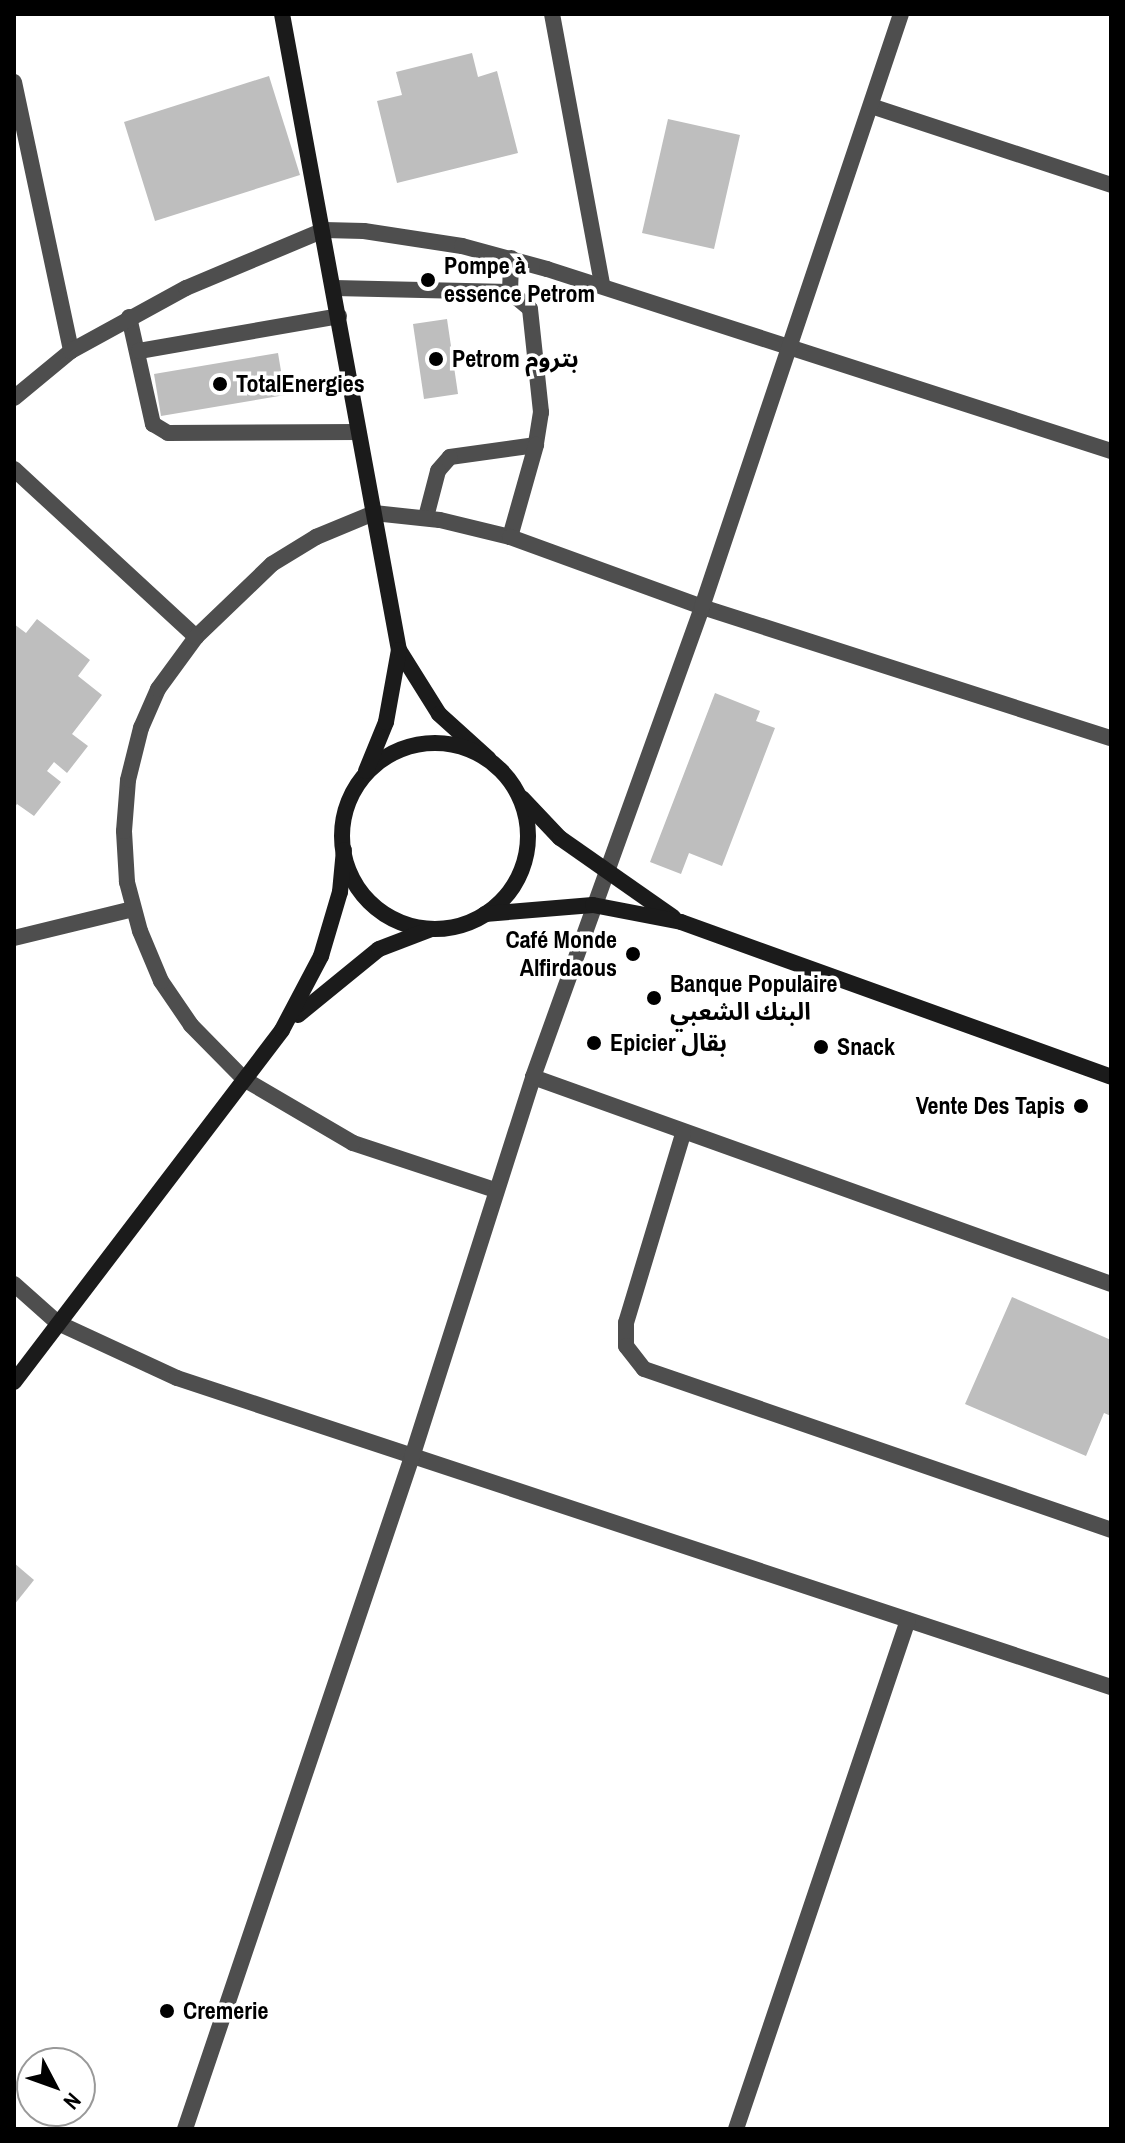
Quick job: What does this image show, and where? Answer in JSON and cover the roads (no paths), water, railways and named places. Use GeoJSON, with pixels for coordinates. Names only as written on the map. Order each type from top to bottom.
{"type":"FeatureCollection","features":[{"type":"Feature","properties":{"kind":"street"},"geometry":{"type":"LineString","coordinates":[[14,1382],[282,1030],[321,956],[340,892],[344,818],[386,722],[399,650],[282,14]]}},
{"type":"Feature","properties":{"kind":"street"},"geometry":{"type":"LineString","coordinates":[[552,14],[602,285]]}},
{"type":"Feature","properties":{"kind":"street"},"geometry":{"type":"LineString","coordinates":[[185,2129],[412,1457],[533,1077],[702,607],[900,14]]}},
{"type":"Feature","properties":{"kind":"street"},"geometry":{"type":"LineString","coordinates":[[14,82],[22,177],[71,351]]}},
{"type":"Feature","properties":{"kind":"street"},"geometry":{"type":"LineString","coordinates":[[871,106],[1111,185]]}},
{"type":"Feature","properties":{"kind":"street"},"geometry":{"type":"LineString","coordinates":[[14,398],[71,351],[129,317],[324,230],[408,237],[511,258],[790,343],[1111,451]]}},
{"type":"Feature","properties":{"kind":"street"},"geometry":{"type":"LineString","coordinates":[[510,292],[511,258]]}},
{"type":"Feature","properties":{"kind":"street"},"geometry":{"type":"LineString","coordinates":[[334,288],[510,292],[530,309],[541,412],[536,445],[510,537]]}},
{"type":"Feature","properties":{"kind":"street"},"geometry":{"type":"LineString","coordinates":[[139,351],[339,316]]}},
{"type":"Feature","properties":{"kind":"street"},"geometry":{"type":"LineString","coordinates":[[129,317],[153,424],[168,433],[358,432]]}},
{"type":"Feature","properties":{"kind":"street"},"geometry":{"type":"LineString","coordinates":[[426,517],[438,471],[450,457],[536,445]]}},
{"type":"Feature","properties":{"kind":"street"},"geometry":{"type":"LineString","coordinates":[[14,469],[196,637]]}},
{"type":"Feature","properties":{"kind":"street"},"geometry":{"type":"LineString","coordinates":[[495,1190],[353,1143],[244,1079],[199,1034],[161,981],[133,909],[124,831],[133,755],[158,689],[196,637],[272,564],[316,537],[374,513],[426,517],[510,537],[702,607],[1111,738]]}},
{"type":"Feature","properties":{"kind":"street"},"geometry":{"type":"LineString","coordinates":[[399,650],[439,714],[489,759],[560,838],[681,922]]}},
{"type":"Feature","properties":{"kind":"street"},"geometry":{"type":"LineString","coordinates":[[360,782],[391,754],[420,744],[461,746],[489,759]]}},
{"type":"Feature","properties":{"kind":"street"},"geometry":{"type":"LineString","coordinates":[[282,1030],[379,949],[431,929],[463,924],[485,914],[507,894],[522,869],[528,825],[520,796]]}},
{"type":"Feature","properties":{"kind":"street"},"geometry":{"type":"LineString","coordinates":[[344,850],[356,884],[373,905],[396,920],[431,929]]}},
{"type":"Feature","properties":{"kind":"street"},"geometry":{"type":"LineString","coordinates":[[485,914],[593,905],[681,922],[1111,1077]]}},
{"type":"Feature","properties":{"kind":"street"},"geometry":{"type":"LineString","coordinates":[[14,938],[133,909]]}},
{"type":"Feature","properties":{"kind":"street"},"geometry":{"type":"LineString","coordinates":[[533,1077],[683,1134],[1111,1284]]}},
{"type":"Feature","properties":{"kind":"street"},"geometry":{"type":"LineString","coordinates":[[683,1134],[626,1323],[626,1346],[644,1369],[1111,1530]]}},
{"type":"Feature","properties":{"kind":"street"},"geometry":{"type":"LineString","coordinates":[[14,1284],[58,1323],[177,1378],[1111,1687]]}},
{"type":"Feature","properties":{"kind":"street"},"geometry":{"type":"LineString","coordinates":[[736,2129],[908,1620]]}},
{"type":"Feature","properties":{"kind":"place","name":"Pompe à essence Petrom"},"geometry":{"type":"Point","coordinates":[428,280]}},
{"type":"Feature","properties":{"kind":"place","name":"Petrom بتروم"},"geometry":{"type":"Point","coordinates":[436,359]}},
{"type":"Feature","properties":{"kind":"place","name":"TotalEnergies"},"geometry":{"type":"Point","coordinates":[220,384]}},
{"type":"Feature","properties":{"kind":"place","name":"Café Monde Alfirdaous"},"geometry":{"type":"Point","coordinates":[633,954]}},
{"type":"Feature","properties":{"kind":"place","name":"Banque Populaire البنك الشعبي"},"geometry":{"type":"Point","coordinates":[654,998]}},
{"type":"Feature","properties":{"kind":"place","name":"Epicier بقال"},"geometry":{"type":"Point","coordinates":[594,1043]}},
{"type":"Feature","properties":{"kind":"place","name":"Snack"},"geometry":{"type":"Point","coordinates":[821,1047]}},
{"type":"Feature","properties":{"kind":"place","name":"Vente Des Tapis"},"geometry":{"type":"Point","coordinates":[1081,1106]}},
{"type":"Feature","properties":{"kind":"place","name":"Cremerie"},"geometry":{"type":"Point","coordinates":[167,2011]}}]}
